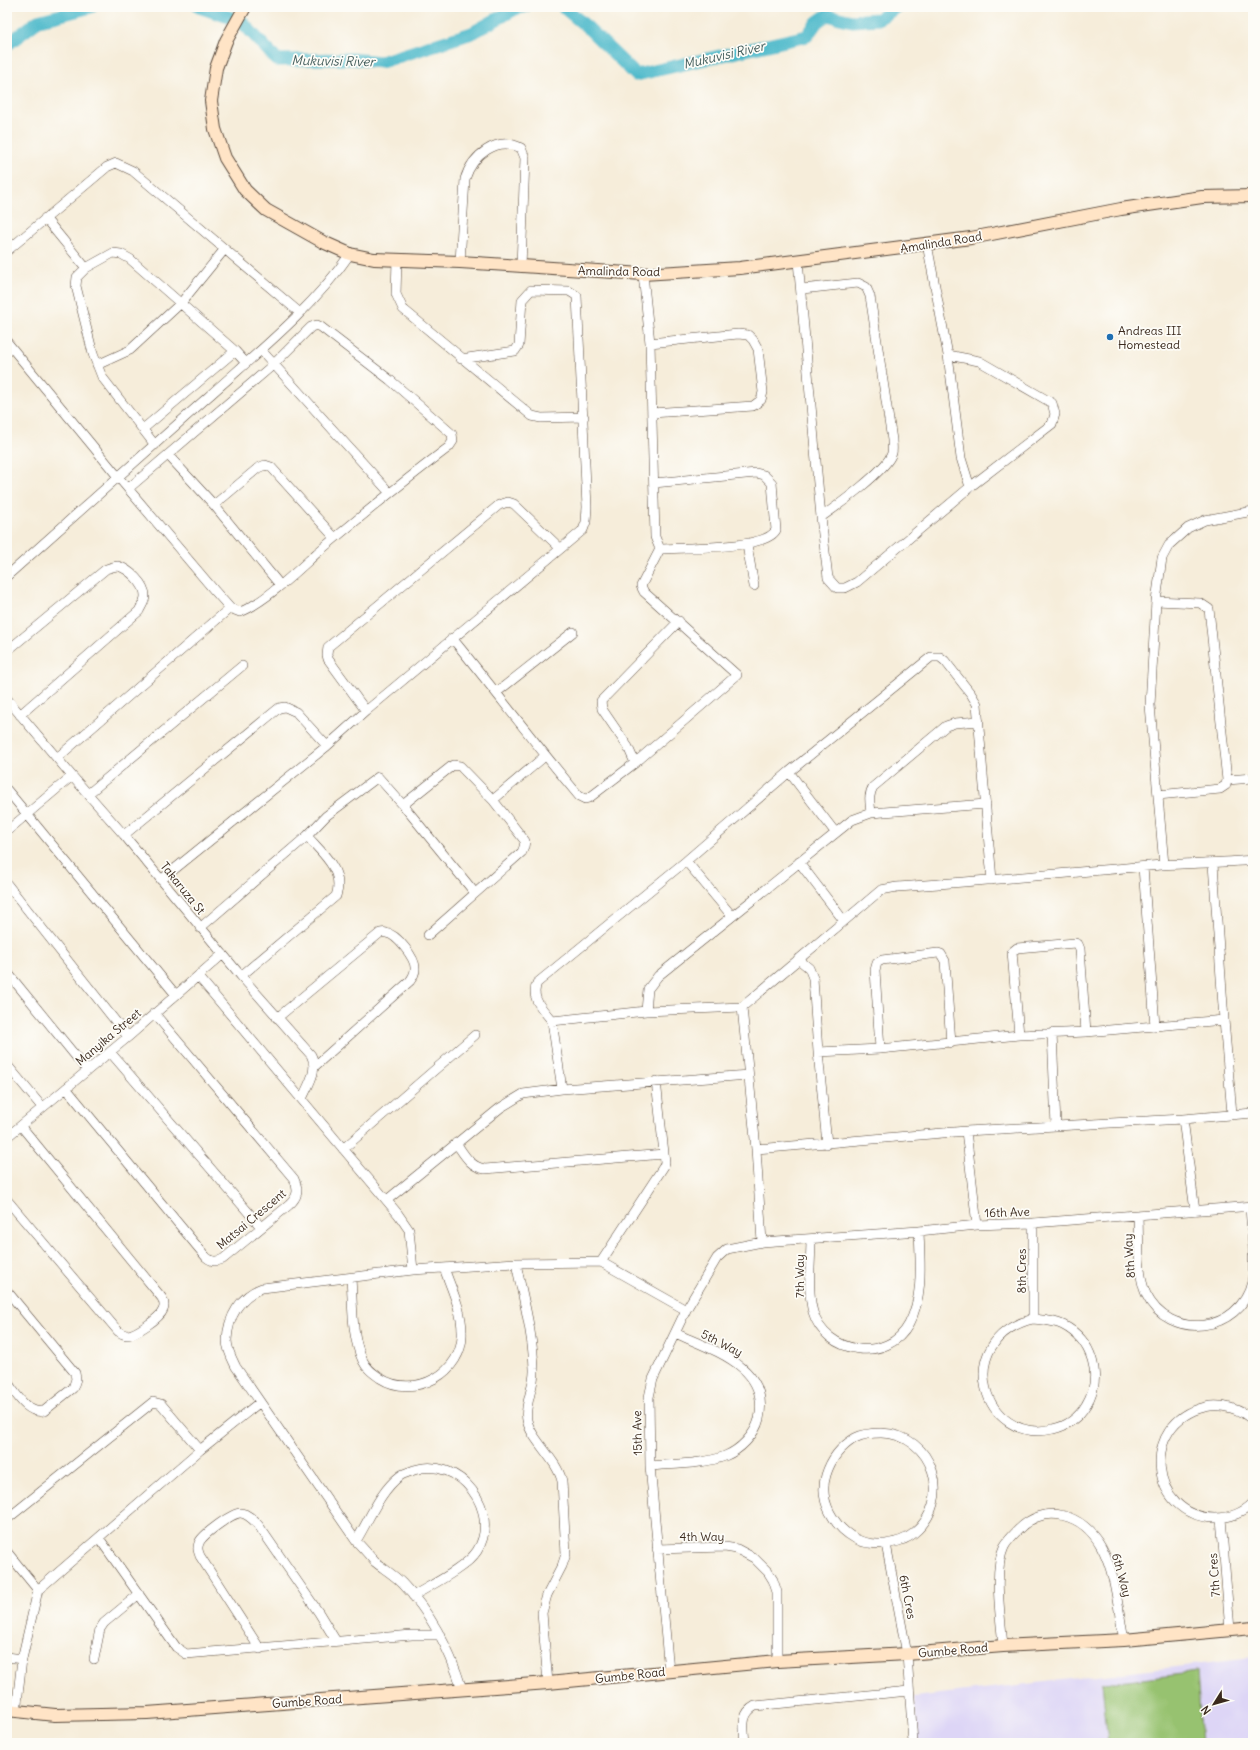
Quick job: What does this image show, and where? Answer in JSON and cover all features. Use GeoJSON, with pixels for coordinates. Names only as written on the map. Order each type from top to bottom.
{"type":"FeatureCollection","features":[{"type":"Feature","properties":{"kind":"street","name":"Amalinda Road"},"geometry":{"type":"LineString","coordinates":[[244,8],[226,41],[216,68],[211,101],[215,129],[225,158],[245,190],[266,210],[323,242],[350,254],[374,259],[460,262],[643,274],[740,268],[971,238],[1121,209],[1202,197],[1253,196]]}},
{"type":"Feature","properties":{"kind":"street"},"geometry":{"type":"LineString","coordinates":[[460,262],[465,179],[468,170],[470,165],[481,152],[507,143],[521,148],[525,158],[520,267]]}},
{"type":"Feature","properties":{"kind":"street"},"geometry":{"type":"LineString","coordinates":[[7,251],[107,166],[116,163],[133,171],[224,250],[300,313]]}},
{"type":"Feature","properties":{"kind":"street"},"geometry":{"type":"LineString","coordinates":[[45,218],[86,268]]}},
{"type":"Feature","properties":{"kind":"street"},"geometry":{"type":"LineString","coordinates":[[928,244],[948,355],[961,458],[970,487]]}},
{"type":"Feature","properties":{"kind":"street"},"geometry":{"type":"LineString","coordinates":[[97,365],[130,350],[180,303],[224,250]]}},
{"type":"Feature","properties":{"kind":"street"},"geometry":{"type":"LineString","coordinates":[[155,445],[102,377],[97,365],[76,286],[77,276],[86,268],[113,253],[121,254],[130,259],[235,351],[246,363]]}},
{"type":"Feature","properties":{"kind":"street"},"geometry":{"type":"LineString","coordinates":[[7,576],[119,478],[261,350],[300,313],[333,278],[350,254]]}},
{"type":"Feature","properties":{"kind":"street"},"geometry":{"type":"LineString","coordinates":[[397,260],[396,294],[398,302],[403,309],[461,358],[532,416],[541,418],[584,417]]}},
{"type":"Feature","properties":{"kind":"street"},"geometry":{"type":"LineString","coordinates":[[798,261],[802,289],[821,517],[828,578],[837,588],[845,588],[857,582],[970,487],[1052,424],[1055,414],[1052,403],[979,361],[948,355]]}},
{"type":"Feature","properties":{"kind":"street"},"geometry":{"type":"LineString","coordinates":[[452,638],[497,692],[545,756],[579,796],[585,799],[590,798],[635,763],[737,675],[644,592],[641,586],[660,549],[655,537],[650,343],[643,274]]}},
{"type":"Feature","properties":{"kind":"street"},"geometry":{"type":"LineString","coordinates":[[802,289],[858,283],[866,287],[870,296],[892,440],[892,452],[887,462],[843,502],[821,517]]}},
{"type":"Feature","properties":{"kind":"street"},"geometry":{"type":"LineString","coordinates":[[161,880],[327,746],[366,710],[583,530],[586,522],[587,507],[584,417],[577,296],[572,292],[533,289],[528,292],[522,300],[519,346],[515,351],[461,358]]}},
{"type":"Feature","properties":{"kind":"street"},"geometry":{"type":"LineString","coordinates":[[7,342],[119,478],[230,608],[240,612],[249,609],[280,585],[389,492],[449,447],[453,441],[452,434],[390,380],[317,325],[311,327],[274,364],[129,488]]}},
{"type":"Feature","properties":{"kind":"street"},"geometry":{"type":"LineString","coordinates":[[650,343],[738,334],[748,336],[753,340],[758,349],[763,392],[761,400],[753,406],[652,413]]}},
{"type":"Feature","properties":{"kind":"street"},"geometry":{"type":"LineString","coordinates":[[261,350],[389,492]]}},
{"type":"Feature","properties":{"kind":"street"},"geometry":{"type":"LineString","coordinates":[[143,429],[235,351]]}},
{"type":"Feature","properties":{"kind":"street"},"geometry":{"type":"LineString","coordinates":[[168,455],[214,505],[280,585]]}},
{"type":"Feature","properties":{"kind":"street"},"geometry":{"type":"LineString","coordinates":[[214,505],[258,468],[265,465],[271,467],[335,538]]}},
{"type":"Feature","properties":{"kind":"street"},"geometry":{"type":"LineString","coordinates":[[654,483],[756,473],[764,476],[772,483],[776,530],[769,537],[747,544],[660,549]]}},
{"type":"Feature","properties":{"kind":"street"},"geometry":{"type":"LineString","coordinates":[[366,710],[328,659],[328,647],[499,505],[508,502],[514,504],[560,548]]}},
{"type":"Feature","properties":{"kind":"street"},"geometry":{"type":"LineString","coordinates":[[1164,865],[1150,705],[1156,601],[1162,558],[1164,552],[1176,538],[1188,528],[1205,520],[1253,511]]}},
{"type":"Feature","properties":{"kind":"street"},"geometry":{"type":"LineString","coordinates":[[747,544],[754,586]]}},
{"type":"Feature","properties":{"kind":"street"},"geometry":{"type":"LineString","coordinates":[[7,651],[106,569],[117,566],[126,569],[140,584],[145,595],[143,604],[139,611],[20,715]]}},
{"type":"Feature","properties":{"kind":"street"},"geometry":{"type":"LineString","coordinates":[[1156,601],[1200,603],[1209,609],[1227,780],[1226,785],[1220,789],[1158,795]]}},
{"type":"Feature","properties":{"kind":"street"},"geometry":{"type":"LineString","coordinates":[[57,758],[230,608]]}},
{"type":"Feature","properties":{"kind":"street"},"geometry":{"type":"LineString","coordinates":[[635,763],[628,747],[602,708],[601,701],[678,621]]}},
{"type":"Feature","properties":{"kind":"street"},"geometry":{"type":"LineString","coordinates":[[497,692],[573,632]]}},
{"type":"Feature","properties":{"kind":"street"},"geometry":{"type":"LineString","coordinates":[[562,1088],[552,1021],[536,999],[534,993],[537,983],[686,861],[789,772],[931,656],[940,657],[945,661],[977,704],[992,880]]}},
{"type":"Feature","properties":{"kind":"street"},"geometry":{"type":"LineString","coordinates":[[88,794],[242,666]]}},
{"type":"Feature","properties":{"kind":"street","name":"Takaruza St"},"geometry":{"type":"LineString","coordinates":[[7,699],[124,835],[200,928],[277,1018],[311,1055],[315,1066]]}},
{"type":"Feature","properties":{"kind":"street"},"geometry":{"type":"LineString","coordinates":[[124,835],[279,708],[285,707],[296,712],[327,746]]}},
{"type":"Feature","properties":{"kind":"street"},"geometry":{"type":"LineString","coordinates":[[871,812],[870,792],[873,787],[937,733],[952,724],[979,721]]}},
{"type":"Feature","properties":{"kind":"street"},"geometry":{"type":"LineString","coordinates":[[493,800],[545,756]]}},
{"type":"Feature","properties":{"kind":"street"},"geometry":{"type":"LineString","coordinates":[[403,805],[453,765],[460,766],[468,772],[493,800],[525,841],[522,852],[428,935]]}},
{"type":"Feature","properties":{"kind":"street"},"geometry":{"type":"LineString","coordinates":[[789,772],[835,832]]}},
{"type":"Feature","properties":{"kind":"street"},"geometry":{"type":"LineString","coordinates":[[7,831],[26,813],[72,776]]}},
{"type":"Feature","properties":{"kind":"street"},"geometry":{"type":"LineString","coordinates":[[200,928],[307,836],[326,816],[378,777],[403,805],[474,893]]}},
{"type":"Feature","properties":{"kind":"street"},"geometry":{"type":"LineString","coordinates":[[1227,780],[1253,778]]}},
{"type":"Feature","properties":{"kind":"street"},"geometry":{"type":"LineString","coordinates":[[7,790],[176,995]]}},
{"type":"Feature","properties":{"kind":"street"},"geometry":{"type":"LineString","coordinates":[[646,1010],[648,989],[651,982],[835,832],[852,820],[871,812],[986,804]]}},
{"type":"Feature","properties":{"kind":"street"},"geometry":{"type":"LineString","coordinates":[[241,976],[336,896],[338,883],[334,867],[307,836]]}},
{"type":"Feature","properties":{"kind":"street"},"geometry":{"type":"LineString","coordinates":[[552,1021],[646,1010],[742,1007],[876,894],[888,888],[1164,865],[1213,864],[1253,860]]}},
{"type":"Feature","properties":{"kind":"street"},"geometry":{"type":"LineString","coordinates":[[686,861],[732,916]]}},
{"type":"Feature","properties":{"kind":"street"},"geometry":{"type":"LineString","coordinates":[[799,862],[844,921]]}},
{"type":"Feature","properties":{"kind":"street"},"geometry":{"type":"LineString","coordinates":[[1213,864],[1232,1114]]}},
{"type":"Feature","properties":{"kind":"street"},"geometry":{"type":"LineString","coordinates":[[1143,867],[1156,1026]]}},
{"type":"Feature","properties":{"kind":"street"},"geometry":{"type":"LineString","coordinates":[[7,884],[128,1037]]}},
{"type":"Feature","properties":{"kind":"street"},"geometry":{"type":"LineString","coordinates":[[277,1018],[380,933],[386,933],[394,936],[407,950],[414,962],[415,969],[410,981],[315,1066],[302,1099]]}},
{"type":"Feature","properties":{"kind":"street"},"geometry":{"type":"LineString","coordinates":[[1019,1035],[1012,952],[1017,948],[1075,943],[1078,944],[1080,949],[1086,1032]]}},
{"type":"Feature","properties":{"kind":"street"},"geometry":{"type":"LineString","coordinates":[[880,1049],[875,970],[877,963],[882,960],[938,953],[941,954],[945,962],[951,1043]]}},
{"type":"Feature","properties":{"kind":"street","name":"Manyika Street"},"geometry":{"type":"LineString","coordinates":[[7,1137],[128,1037],[223,954]]}},
{"type":"Feature","properties":{"kind":"street"},"geometry":{"type":"LineString","coordinates":[[798,959],[809,968],[813,978],[818,1052],[827,1144]]}},
{"type":"Feature","properties":{"kind":"street"},"geometry":{"type":"LineString","coordinates":[[7,972],[87,1070]]}},
{"type":"Feature","properties":{"kind":"street"},"geometry":{"type":"LineString","coordinates":[[198,976],[398,1214],[409,1230],[413,1270]]}},
{"type":"Feature","properties":{"kind":"street"},"geometry":{"type":"LineString","coordinates":[[742,1007],[756,1149],[762,1242]]}},
{"type":"Feature","properties":{"kind":"street","name":"Matsai Crescent"},"geometry":{"type":"LineString","coordinates":[[66,1088],[206,1257],[214,1262],[223,1259],[294,1200],[298,1187],[294,1179],[154,1013]]}},
{"type":"Feature","properties":{"kind":"street"},"geometry":{"type":"LineString","coordinates":[[818,1052],[880,1049],[1019,1035],[1086,1032],[1224,1020]]}},
{"type":"Feature","properties":{"kind":"street"},"geometry":{"type":"LineString","coordinates":[[1052,1033],[1056,1126]]}},
{"type":"Feature","properties":{"kind":"street"},"geometry":{"type":"LineString","coordinates":[[343,1149],[475,1035]]}},
{"type":"Feature","properties":{"kind":"street"},"geometry":{"type":"LineString","coordinates":[[110,1052],[261,1228]]}},
{"type":"Feature","properties":{"kind":"street"},"geometry":{"type":"LineString","coordinates":[[7,1065],[42,1108]]}},
{"type":"Feature","properties":{"kind":"street"},"geometry":{"type":"LineString","coordinates":[[387,1200],[500,1108],[523,1094],[562,1088],[749,1075]]}},
{"type":"Feature","properties":{"kind":"street"},"geometry":{"type":"LineString","coordinates":[[601,1262],[661,1172],[665,1162],[656,1081]]}},
{"type":"Feature","properties":{"kind":"street"},"geometry":{"type":"LineString","coordinates":[[756,1149],[966,1131],[1183,1119],[1253,1113]]}},
{"type":"Feature","properties":{"kind":"street"},"geometry":{"type":"LineString","coordinates":[[1183,1119],[1195,1211]]}},
{"type":"Feature","properties":{"kind":"street"},"geometry":{"type":"LineString","coordinates":[[7,1200],[118,1331],[128,1335],[136,1332],[160,1314],[164,1308],[162,1298],[21,1126]]}},
{"type":"Feature","properties":{"kind":"street"},"geometry":{"type":"LineString","coordinates":[[966,1131],[977,1225]]}},
{"type":"Feature","properties":{"kind":"street"},"geometry":{"type":"LineString","coordinates":[[456,1143],[472,1164],[485,1169],[664,1154]]}},
{"type":"Feature","properties":{"kind":"street","name":"16th Ave"},"geometry":{"type":"LineString","coordinates":[[762,1242],[919,1231],[977,1225],[1138,1216],[1252,1206]]}},
{"type":"Feature","properties":{"kind":"street","name":"8th Way"},"geometry":{"type":"LineString","coordinates":[[1138,1216],[1141,1279],[1146,1294],[1154,1307],[1166,1317],[1180,1324],[1196,1326],[1211,1325],[1226,1318],[1238,1308],[1247,1296],[1252,1281],[1253,1265],[1252,1206]]}},
{"type":"Feature","properties":{"kind":"street","name":"8th Cres"},"geometry":{"type":"LineString","coordinates":[[1033,1223],[1033,1319]]}},
{"type":"Feature","properties":{"kind":"street","name":"7th Way"},"geometry":{"type":"LineString","coordinates":[[812,1239],[811,1301],[813,1314],[822,1329],[832,1338],[852,1349],[866,1350],[881,1348],[891,1343],[908,1325],[915,1309],[921,1280],[919,1231]]}},
{"type":"Feature","properties":{"kind":"street","name":"15th Ave"},"geometry":{"type":"LineString","coordinates":[[669,1671],[650,1466],[649,1397],[653,1379],[686,1310],[717,1258],[723,1252],[733,1248],[762,1242]]}},
{"type":"Feature","properties":{"kind":"street"},"geometry":{"type":"LineString","coordinates":[[462,1689],[455,1666],[440,1635],[413,1596],[402,1584],[375,1562],[356,1541],[236,1367],[230,1355],[227,1341],[230,1325],[238,1305],[246,1296],[262,1288],[413,1270],[516,1263],[601,1262],[686,1310]]}},
{"type":"Feature","properties":{"kind":"street"},"geometry":{"type":"LineString","coordinates":[[516,1263],[534,1356],[534,1376],[527,1414],[528,1422],[531,1430],[557,1467],[562,1481],[566,1554],[562,1566],[547,1594],[542,1613],[548,1683]]}},
{"type":"Feature","properties":{"kind":"street"},"geometry":{"type":"LineString","coordinates":[[351,1278],[357,1346],[364,1362],[371,1372],[386,1382],[403,1386],[421,1385],[438,1378],[451,1366],[460,1350],[463,1332],[460,1315],[444,1268]]}},
{"type":"Feature","properties":{"kind":"street"},"geometry":{"type":"LineString","coordinates":[[7,1291],[75,1373],[76,1378],[73,1388],[44,1411],[38,1412],[29,1408],[7,1382]]}},
{"type":"Feature","properties":{"kind":"street"},"geometry":{"type":"LineString","coordinates":[[1033,1319],[1048,1320],[1062,1324],[1074,1332],[1084,1342],[1088,1349],[1095,1370],[1090,1398],[1083,1411],[1072,1421],[1059,1428],[1045,1431],[1016,1426],[1004,1419],[994,1408],[987,1395],[984,1381],[984,1366],[988,1352],[996,1340],[1012,1326],[1033,1319]]}},
{"type":"Feature","properties":{"kind":"street","name":"5th Way"},"geometry":{"type":"LineString","coordinates":[[650,1466],[712,1460],[725,1456],[737,1449],[750,1438],[757,1427],[761,1409],[758,1388],[751,1376],[742,1366],[725,1355],[675,1333]]}},
{"type":"Feature","properties":{"kind":"street"},"geometry":{"type":"LineString","coordinates":[[7,1519],[153,1402],[161,1404],[200,1450]]}},
{"type":"Feature","properties":{"kind":"street"},"geometry":{"type":"LineString","coordinates":[[11,1711],[38,1590],[200,1450],[260,1402]]}},
{"type":"Feature","properties":{"kind":"street"},"geometry":{"type":"LineString","coordinates":[[1253,1421],[1238,1411],[1224,1407],[1209,1406],[1195,1410],[1182,1417],[1172,1427],[1164,1439],[1160,1453],[1160,1468],[1163,1482],[1170,1495],[1180,1506],[1193,1513],[1207,1518],[1221,1518],[1236,1514],[1253,1503]]}},
{"type":"Feature","properties":{"kind":"street"},"geometry":{"type":"LineString","coordinates":[[874,1433],[888,1433],[902,1437],[915,1445],[925,1456],[932,1468],[936,1483],[935,1497],[931,1511],[923,1524],[913,1534],[900,1541],[886,1544],[871,1544],[857,1540],[845,1532],[835,1521],[828,1508],[824,1494],[824,1480],[826,1472],[836,1453],[847,1443],[860,1436],[874,1433]]}},
{"type":"Feature","properties":{"kind":"street"},"geometry":{"type":"LineString","coordinates":[[356,1541],[386,1490],[402,1474],[423,1467],[437,1467],[452,1472],[463,1479],[472,1489],[485,1515],[485,1526],[482,1542],[477,1551],[467,1562],[413,1596]]}},
{"type":"Feature","properties":{"kind":"street"},"geometry":{"type":"LineString","coordinates":[[260,1648],[200,1556],[198,1549],[201,1540],[231,1515],[240,1513],[248,1515],[259,1526],[319,1613],[336,1641]]}},
{"type":"Feature","properties":{"kind":"street","name":"6th Way"},"geometry":{"type":"LineString","coordinates":[[1003,1646],[998,1576],[1004,1547],[1023,1524],[1038,1517],[1051,1514],[1067,1516],[1081,1523],[1093,1533],[1102,1547],[1108,1561],[1113,1580],[1124,1640]]}},
{"type":"Feature","properties":{"kind":"street","name":"7th Cres"},"geometry":{"type":"LineString","coordinates":[[1221,1518],[1230,1630]]}},
{"type":"Feature","properties":{"kind":"street"},"geometry":{"type":"LineString","coordinates":[[100,1538],[176,1648],[186,1654],[336,1641],[440,1635]]}},
{"type":"Feature","properties":{"kind":"street","name":"6th Cres"},"geometry":{"type":"LineString","coordinates":[[886,1544],[907,1654],[912,1743]]}},
{"type":"Feature","properties":{"kind":"street","name":"4th Way"},"geometry":{"type":"LineString","coordinates":[[657,1549],[725,1547],[737,1549],[754,1558],[774,1580],[777,1592],[777,1661]]}},
{"type":"Feature","properties":{"kind":"street"},"geometry":{"type":"LineString","coordinates":[[7,1552],[38,1590]]}},
{"type":"Feature","properties":{"kind":"street"},"geometry":{"type":"LineString","coordinates":[[94,1659],[100,1629],[104,1623],[139,1594]]}},
{"type":"Feature","properties":{"kind":"street","name":"Gumbe Road"},"geometry":{"type":"LineString","coordinates":[[11,1711],[81,1715],[147,1713],[548,1683],[777,1661],[907,1654],[1003,1646],[1124,1640],[1253,1628]]}},
{"type":"Feature","properties":{"kind":"street"},"geometry":{"type":"LineString","coordinates":[[7,1657],[22,1660]]}},
{"type":"Feature","properties":{"kind":"street"},"geometry":{"type":"LineString","coordinates":[[745,1743],[745,1715],[749,1709],[755,1706],[909,1691]]}},
{"type":"Feature","properties":{"kind":"shaded area"},"geometry":{"type":"Polygon","coordinates":[[[1253,1658],[1253,1743],[918,1743],[914,1697],[1253,1658]]]}},
{"type":"Feature","properties":{"kind":"green space"},"geometry":{"type":"Polygon","coordinates":[[[1197,1672],[1202,1743],[1108,1743],[1102,1683],[1197,1672]]]}},
{"type":"Feature","properties":{"kind":"waterway","name":"Mukuvisi River"},"geometry":{"type":"LineString","coordinates":[[7,43],[8,44],[38,21],[91,7]]}},
{"type":"Feature","properties":{"kind":"waterway","name":"Mukuvisi River"},"geometry":{"type":"LineString","coordinates":[[199,7],[241,21],[277,60],[351,59],[381,62],[472,33],[515,9],[525,7]]}},
{"type":"Feature","properties":{"kind":"waterway","name":"Mukuvisi River"},"geometry":{"type":"LineString","coordinates":[[563,7],[587,27],[636,75],[807,36],[817,22],[827,15],[852,21],[878,19],[897,7]]}},
{"type":"Feature","properties":{"kind":"place","name":"Andreas III Homestead"},"geometry":{"type":"Point","coordinates":[1110,337]}}]}
